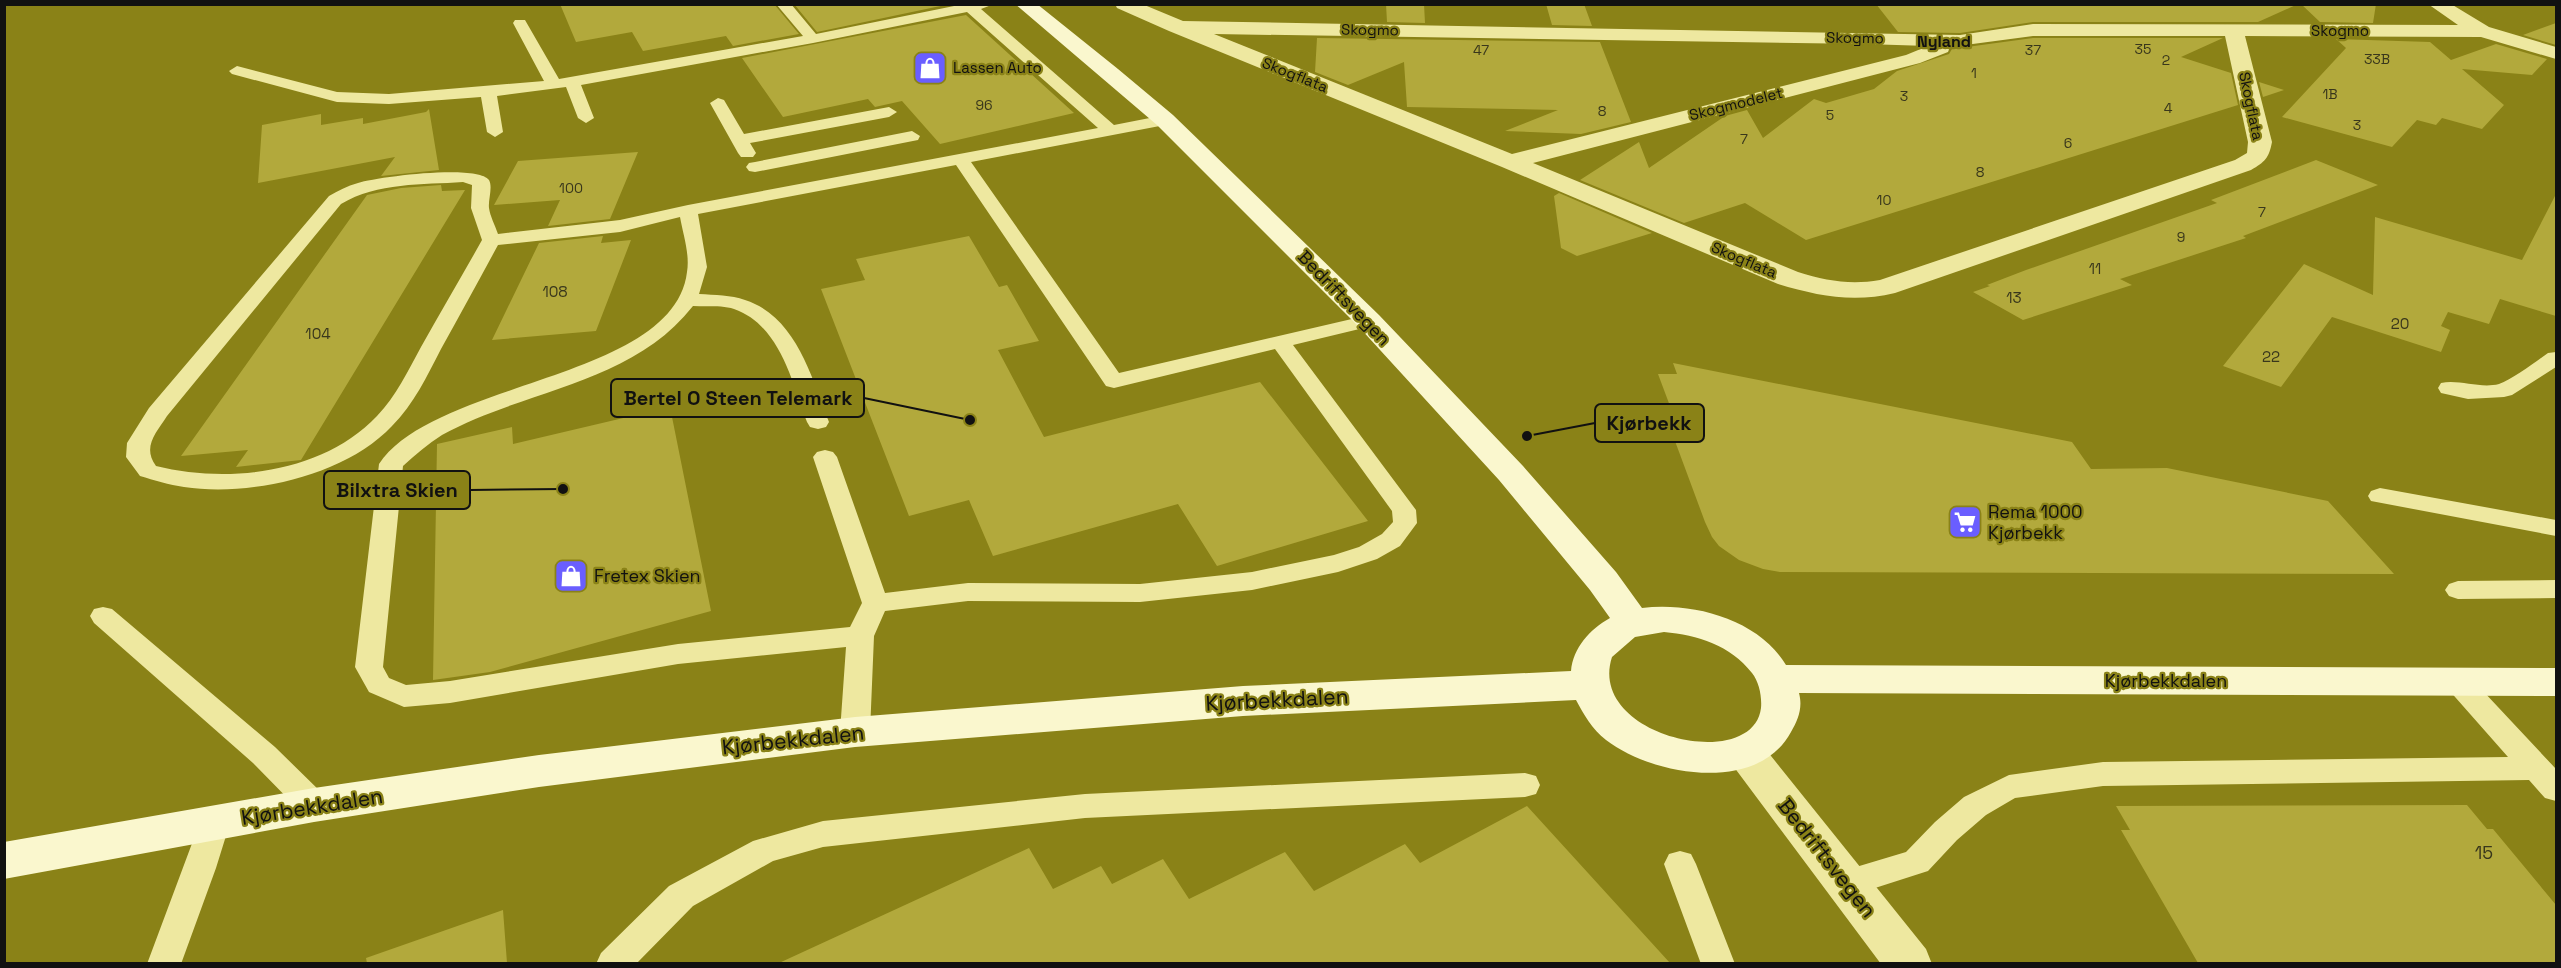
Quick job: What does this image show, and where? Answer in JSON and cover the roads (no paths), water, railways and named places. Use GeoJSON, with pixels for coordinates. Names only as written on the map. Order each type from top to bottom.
{"type":"FeatureCollection","features":[{"type":"Feature","properties":{"kind":"street","name":"Bedriftsvegen"},"geometry":{"type":"LineString","coordinates":[[1024,4],[1111,73],[1165,120],[1369,321],[1511,473],[1603,581],[1633,623]]}},
{"type":"Feature","properties":{"kind":"street","name":"Skogflata"},"geometry":{"type":"LineString","coordinates":[[1124,4],[1788,278],[1829,291],[1860,292],[1885,287],[2242,165],[2258,156],[2260,142],[2234,31]]}},
{"type":"Feature","properties":{"kind":"street"},"geometry":{"type":"LineString","coordinates":[[2437,4],[2482,32],[2556,53]]}},
{"type":"Feature","properties":{"kind":"street","name":"Skogmo"},"geometry":{"type":"LineString","coordinates":[[1176,27],[1960,41],[2033,30],[2482,32]]}},
{"type":"Feature","properties":{"kind":"street","name":"Skogmodelet"},"geometry":{"type":"LineString","coordinates":[[1510,162],[1913,59],[1960,41]]}},
{"type":"Feature","properties":{"kind":"street"},"geometry":{"type":"LineString","coordinates":[[1664,619],[1698,623],[1731,635],[1758,654],[1776,679],[1783,701],[1779,722],[1767,740],[1745,752],[1716,759],[1682,757],[1649,747],[1620,730],[1599,708],[1589,685],[1591,658],[1606,637],[1633,623],[1664,619]]}},
{"type":"Feature","properties":{"kind":"street","name":"Kjørbekkdalen"},"geometry":{"type":"LineString","coordinates":[[1776,679],[2556,682]]}},
{"type":"Feature","properties":{"kind":"street","name":"Kjørbekkdalen"},"geometry":{"type":"LineString","coordinates":[[4,861],[315,805],[551,770],[855,732],[1243,702],[1589,685]]}},
{"type":"Feature","properties":{"kind":"street","name":"Bedriftsvegen"},"geometry":{"type":"LineString","coordinates":[[1745,752],[1909,963]]}},
{"type":"Feature","properties":{"kind":"lane"},"geometry":{"type":"LineString","coordinates":[[783,4],[813,39]]}},
{"type":"Feature","properties":{"kind":"lane"},"geometry":{"type":"LineString","coordinates":[[237,72],[337,97],[389,99],[488,92],[572,82],[813,39],[950,8],[971,8],[987,4]]}},
{"type":"Feature","properties":{"kind":"lane"},"geometry":{"type":"LineString","coordinates":[[971,8],[1110,130]]}},
{"type":"Feature","properties":{"kind":"lane"},"geometry":{"type":"LineString","coordinates":[[520,23],[554,85]]}},
{"type":"Feature","properties":{"kind":"lane"},"geometry":{"type":"LineString","coordinates":[[572,82],[586,118]]}},
{"type":"Feature","properties":{"kind":"lane"},"geometry":{"type":"LineString","coordinates":[[488,92],[495,132]]}},
{"type":"Feature","properties":{"kind":"lane"},"geometry":{"type":"LineString","coordinates":[[718,103],[769,196]]}},
{"type":"Feature","properties":{"kind":"lane"},"geometry":{"type":"LineString","coordinates":[[739,140],[889,111]]}},
{"type":"Feature","properties":{"kind":"lane"},"geometry":{"type":"LineString","coordinates":[[491,240],[620,226],[688,210],[1165,120]]}},
{"type":"Feature","properties":{"kind":"lane"},"geometry":{"type":"LineString","coordinates":[[755,167],[912,136]]}},
{"type":"Feature","properties":{"kind":"lane"},"geometry":{"type":"LineString","coordinates":[[960,158],[1114,381],[1369,321]]}},
{"type":"Feature","properties":{"kind":"lane"},"geometry":{"type":"LineString","coordinates":[[474,178],[481,182],[480,208],[491,240],[406,394],[385,421],[361,442],[326,460],[280,475],[235,482],[184,480],[148,471],[138,458],[139,443],[157,413],[334,200],[344,193],[393,182],[474,178]]}},
{"type":"Feature","properties":{"kind":"lane"},"geometry":{"type":"LineString","coordinates":[[688,210],[697,272],[688,300],[660,330],[630,351],[582,374],[499,402],[440,427],[414,444],[391,464],[369,667],[379,685],[404,696],[450,692],[678,654],[860,636]]}},
{"type":"Feature","properties":{"kind":"lane"},"geometry":{"type":"LineString","coordinates":[[688,300],[720,301],[741,305],[763,317],[782,336],[818,422]]}},
{"type":"Feature","properties":{"kind":"lane"},"geometry":{"type":"LineString","coordinates":[[875,603],[968,592],[1140,593],[1252,581],[1338,564],[1368,553],[1391,540],[1405,523],[1404,510],[1280,342]]}},
{"type":"Feature","properties":{"kind":"lane"},"geometry":{"type":"LineString","coordinates":[[2449,388],[2468,392],[2504,390],[2556,358]]}},
{"type":"Feature","properties":{"kind":"lane"},"geometry":{"type":"LineString","coordinates":[[825,457],[875,603],[860,636],[855,732]]}},
{"type":"Feature","properties":{"kind":"lane"},"geometry":{"type":"LineString","coordinates":[[2380,496],[2556,528]]}},
{"type":"Feature","properties":{"kind":"lane"},"geometry":{"type":"LineString","coordinates":[[2458,590],[2556,589]]}},
{"type":"Feature","properties":{"kind":"lane"},"geometry":{"type":"LineString","coordinates":[[103,616],[264,755],[315,805]]}},
{"type":"Feature","properties":{"kind":"lane"},"geometry":{"type":"LineString","coordinates":[[2458,682],[2551,782]]}},
{"type":"Feature","properties":{"kind":"lane"},"geometry":{"type":"LineString","coordinates":[[1847,883],[1917,862],[1946,831],[1975,806],[2010,787],[2039,781],[2103,774],[2551,782]]}},
{"type":"Feature","properties":{"kind":"lane"},"geometry":{"type":"LineString","coordinates":[[613,963],[681,896],[764,850],[823,834],[1085,807],[1525,785]]}},
{"type":"Feature","properties":{"kind":"lane"},"geometry":{"type":"LineString","coordinates":[[164,963],[200,868],[214,823]]}},
{"type":"Feature","properties":{"kind":"lane"},"geometry":{"type":"LineString","coordinates":[[1680,864],[1718,963]]}},
{"type":"Feature","properties":{"kind":"place","name":"Lassen Auto"},"geometry":{"type":"Point","coordinates":[930,68]}},
{"type":"Feature","properties":{"kind":"place","name":"Bertel O Steen Telemark"},"geometry":{"type":"Point","coordinates":[970,420]}},
{"type":"Feature","properties":{"kind":"place","name":"Kjørbekk"},"geometry":{"type":"Point","coordinates":[1527,436]}},
{"type":"Feature","properties":{"kind":"place","name":"Bilxtra Skien"},"geometry":{"type":"Point","coordinates":[563,489]}},
{"type":"Feature","properties":{"kind":"place","name":"Rema 1000 Kjørbekk"},"geometry":{"type":"Point","coordinates":[1965,522]}},
{"type":"Feature","properties":{"kind":"place","name":"Fretex Skien"},"geometry":{"type":"Point","coordinates":[571,576]}},
{"type":"Feature","properties":{"kind":"district","name":"Nyland"},"geometry":{"type":"Point","coordinates":[1944,41]}}]}
